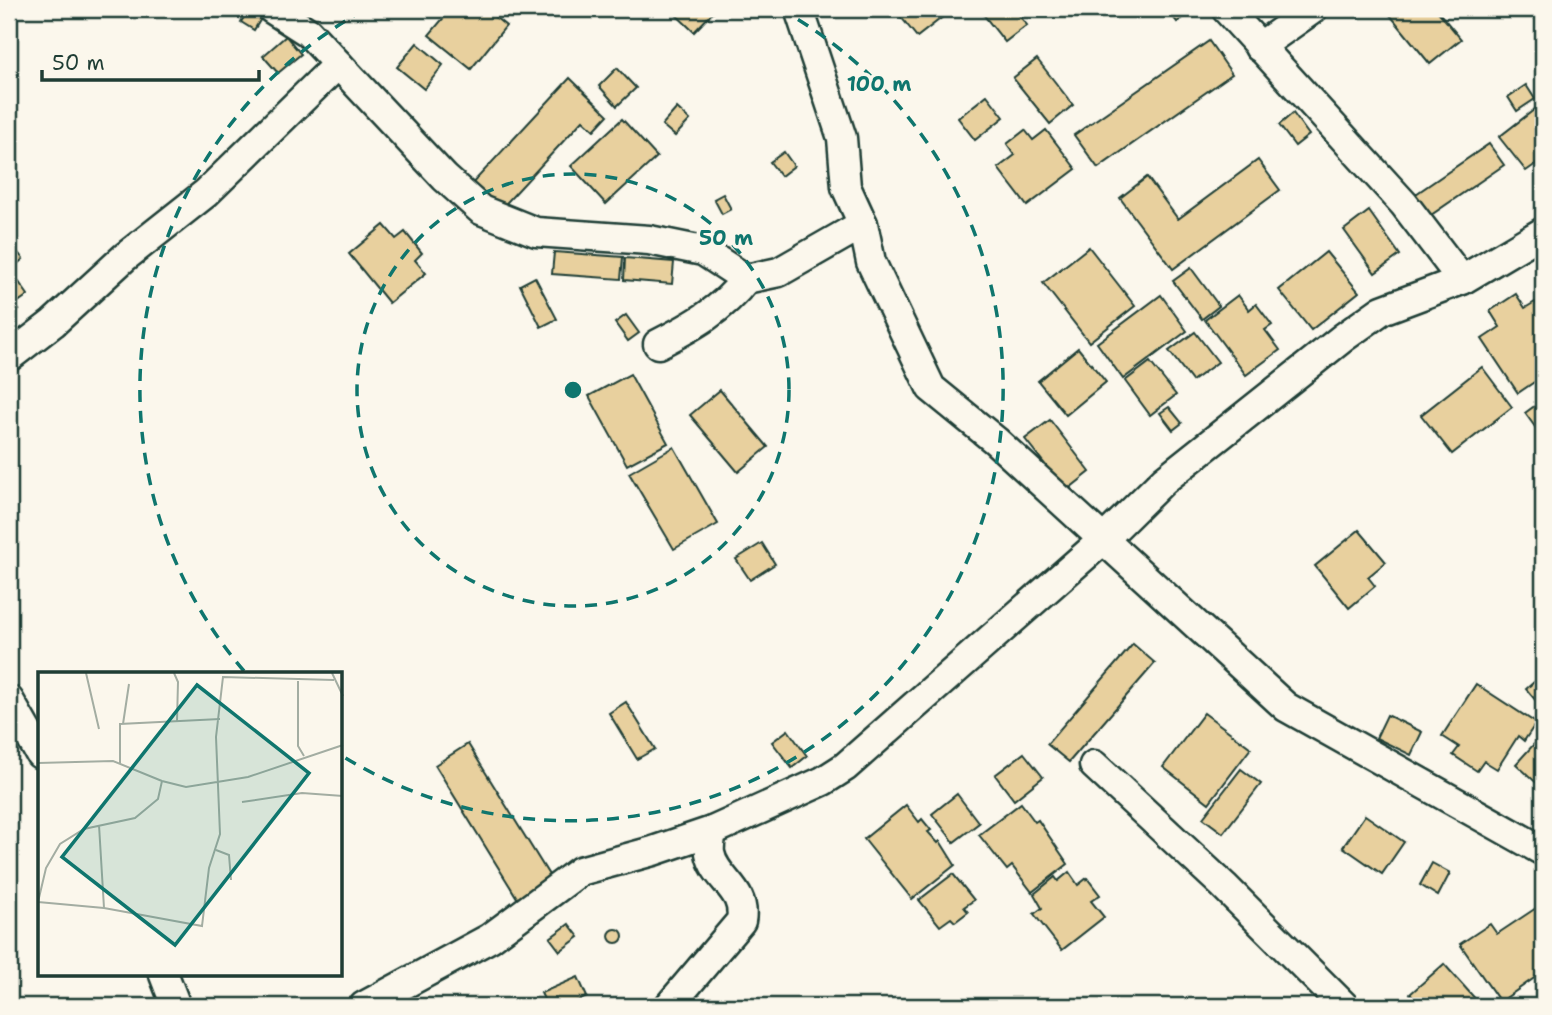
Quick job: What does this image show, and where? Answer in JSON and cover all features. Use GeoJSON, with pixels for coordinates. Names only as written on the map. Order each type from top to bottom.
{"type":"FeatureCollection","features":[{"type":"Feature","properties":{"kind":"street"},"geometry":{"type":"LineString","coordinates":[[272,9],[308,32],[445,178],[481,210],[536,233],[649,240],[703,251],[746,279]]}},
{"type":"Feature","properties":{"kind":"street"},"geometry":{"type":"LineString","coordinates":[[799,9],[842,138],[846,187],[863,224],[871,262],[931,388],[996,441],[1286,707],[1543,851]]}},
{"type":"Feature","properties":{"kind":"street"},"geometry":{"type":"LineString","coordinates":[[1226,9],[1404,204],[1462,280]]}},
{"type":"Feature","properties":{"kind":"street"},"geometry":{"type":"LineString","coordinates":[[1259,47],[1313,9]]}},
{"type":"Feature","properties":{"kind":"street"},"geometry":{"type":"LineString","coordinates":[[9,357],[53,323],[125,257],[206,193],[338,64]]}},
{"type":"Feature","properties":{"kind":"street"},"geometry":{"type":"LineString","coordinates":[[658,344],[699,323],[727,303],[746,279],[779,272],[863,224]]}},
{"type":"Feature","properties":{"kind":"street"},"geometry":{"type":"LineString","coordinates":[[364,1006],[490,939],[580,871],[712,831],[823,781],[845,766],[1103,540],[1164,480],[1344,337],[1382,310],[1462,280],[1543,232]]}},
{"type":"Feature","properties":{"kind":"street"},"geometry":{"type":"LineString","coordinates":[[9,700],[38,751]]}},
{"type":"Feature","properties":{"kind":"street"},"geometry":{"type":"LineString","coordinates":[[1094,765],[1224,886],[1344,1006]]}},
{"type":"Feature","properties":{"kind":"street"},"geometry":{"type":"LineString","coordinates":[[670,1006],[741,921],[743,911],[739,896],[711,856],[712,831]]}},
{"type":"Feature","properties":{"kind":"street"},"geometry":{"type":"LineString","coordinates":[[164,976],[176,1006]]}},
{"type":"Feature","properties":{"kind":"building"},"geometry":{"type":"Polygon","coordinates":[[[249,9],[262,17],[254,30],[241,22],[249,9]]]}},
{"type":"Feature","properties":{"kind":"building"},"geometry":{"type":"Polygon","coordinates":[[[451,9],[485,9],[506,26],[471,69],[429,35],[451,9]]]}},
{"type":"Feature","properties":{"kind":"building"},"geometry":{"type":"Polygon","coordinates":[[[670,9],[716,9],[694,32],[670,9]]]}},
{"type":"Feature","properties":{"kind":"building"},"geometry":{"type":"Polygon","coordinates":[[[883,9],[953,9],[917,37],[897,12],[890,17],[883,9]]]}},
{"type":"Feature","properties":{"kind":"building"},"geometry":{"type":"Polygon","coordinates":[[[979,9],[1014,9],[1027,25],[1005,42],[979,9]]]}},
{"type":"Feature","properties":{"kind":"building"},"geometry":{"type":"Polygon","coordinates":[[[1167,9],[1190,9],[1192,11],[1177,22],[1167,9]]]}},
{"type":"Feature","properties":{"kind":"building"},"geometry":{"type":"Polygon","coordinates":[[[1385,9],[1436,9],[1461,39],[1430,64],[1385,9]]]}},
{"type":"Feature","properties":{"kind":"building"},"geometry":{"type":"Polygon","coordinates":[[[286,36],[301,54],[278,73],[263,56],[286,36]]]}},
{"type":"Feature","properties":{"kind":"building"},"geometry":{"type":"Polygon","coordinates":[[[1209,41],[1232,74],[1098,168],[1074,135],[1209,41]]]}},
{"type":"Feature","properties":{"kind":"building"},"geometry":{"type":"Polygon","coordinates":[[[417,43],[443,65],[424,89],[397,67],[417,43]]]}},
{"type":"Feature","properties":{"kind":"building"},"geometry":{"type":"Polygon","coordinates":[[[1037,59],[1073,105],[1050,124],[1013,78],[1037,59]]]}},
{"type":"Feature","properties":{"kind":"building"},"geometry":{"type":"Polygon","coordinates":[[[617,68],[636,88],[617,106],[599,86],[617,68]]]}},
{"type":"Feature","properties":{"kind":"building"},"geometry":{"type":"Polygon","coordinates":[[[570,78],[608,115],[594,130],[583,120],[497,213],[469,187],[570,78]]]}},
{"type":"Feature","properties":{"kind":"building"},"geometry":{"type":"Polygon","coordinates":[[[1526,85],[1535,99],[1517,111],[1508,97],[1526,85]]]}},
{"type":"Feature","properties":{"kind":"building"},"geometry":{"type":"Polygon","coordinates":[[[987,95],[1004,117],[975,140],[958,118],[987,95]]]}},
{"type":"Feature","properties":{"kind":"building"},"geometry":{"type":"Polygon","coordinates":[[[1539,106],[1543,112],[1543,159],[1526,171],[1499,137],[1539,106]]]}},
{"type":"Feature","properties":{"kind":"building"},"geometry":{"type":"Polygon","coordinates":[[[677,108],[690,120],[675,136],[662,125],[677,108]]]}},
{"type":"Feature","properties":{"kind":"building"},"geometry":{"type":"Polygon","coordinates":[[[1293,113],[1309,135],[1295,146],[1279,125],[1293,113]]]}},
{"type":"Feature","properties":{"kind":"building"},"geometry":{"type":"Polygon","coordinates":[[[622,119],[657,157],[606,204],[571,166],[622,119]]]}},
{"type":"Feature","properties":{"kind":"building"},"geometry":{"type":"Polygon","coordinates":[[[1025,130],[1033,140],[1046,130],[1076,169],[1027,206],[998,168],[1015,155],[1007,144],[1025,130]]]}},
{"type":"Feature","properties":{"kind":"building"},"geometry":{"type":"Polygon","coordinates":[[[1489,144],[1504,165],[1428,217],[1413,196],[1489,144]]]}},
{"type":"Feature","properties":{"kind":"building"},"geometry":{"type":"Polygon","coordinates":[[[784,152],[794,166],[781,176],[770,162],[784,152]]]}},
{"type":"Feature","properties":{"kind":"building"},"geometry":{"type":"Polygon","coordinates":[[[1258,160],[1280,190],[1173,269],[1120,198],[1147,177],[1178,219],[1258,160]]]}},
{"type":"Feature","properties":{"kind":"building"},"geometry":{"type":"Polygon","coordinates":[[[723,194],[731,209],[722,214],[714,199],[723,194]]]}},
{"type":"Feature","properties":{"kind":"building"},"geometry":{"type":"Polygon","coordinates":[[[1369,211],[1400,255],[1375,273],[1344,230],[1369,211]]]}},
{"type":"Feature","properties":{"kind":"building"},"geometry":{"type":"Polygon","coordinates":[[[384,225],[396,239],[405,232],[422,253],[415,260],[426,273],[389,303],[349,254],[384,225]]]}},
{"type":"Feature","properties":{"kind":"building"},"geometry":{"type":"Polygon","coordinates":[[[1089,247],[1135,306],[1089,342],[1043,283],[1089,247]]]}},
{"type":"Feature","properties":{"kind":"building"},"geometry":{"type":"Polygon","coordinates":[[[16,250],[23,259],[16,265],[9,256],[16,250]]]}},
{"type":"Feature","properties":{"kind":"building"},"geometry":{"type":"Polygon","coordinates":[[[554,252],[623,257],[621,279],[552,274],[554,252]]]}},
{"type":"Feature","properties":{"kind":"building"},"geometry":{"type":"Polygon","coordinates":[[[1326,252],[1359,292],[1311,330],[1279,290],[1326,252]]]}},
{"type":"Feature","properties":{"kind":"building"},"geometry":{"type":"Polygon","coordinates":[[[625,258],[674,262],[672,284],[624,280],[625,258]]]}},
{"type":"Feature","properties":{"kind":"building"},"geometry":{"type":"Polygon","coordinates":[[[9,268],[28,295],[14,305],[19,310],[9,317],[9,268]]]}},
{"type":"Feature","properties":{"kind":"building"},"geometry":{"type":"Polygon","coordinates":[[[1191,268],[1219,306],[1202,319],[1173,281],[1191,268]]]}},
{"type":"Feature","properties":{"kind":"building"},"geometry":{"type":"Polygon","coordinates":[[[535,277],[557,319],[541,327],[520,285],[535,277]]]}},
{"type":"Feature","properties":{"kind":"building"},"geometry":{"type":"Polygon","coordinates":[[[1516,294],[1525,308],[1535,302],[1543,315],[1543,376],[1518,393],[1482,339],[1500,327],[1490,311],[1516,294]]]}},
{"type":"Feature","properties":{"kind":"building"},"geometry":{"type":"Polygon","coordinates":[[[1161,295],[1187,331],[1123,379],[1097,343],[1161,295]]]}},
{"type":"Feature","properties":{"kind":"building"},"geometry":{"type":"Polygon","coordinates":[[[1238,295],[1249,310],[1256,304],[1272,325],[1265,330],[1280,350],[1246,375],[1205,320],[1238,295]]]}},
{"type":"Feature","properties":{"kind":"building"},"geometry":{"type":"Polygon","coordinates":[[[626,315],[639,333],[628,341],[615,323],[626,315]]]}},
{"type":"Feature","properties":{"kind":"building"},"geometry":{"type":"Polygon","coordinates":[[[1195,332],[1218,362],[1192,381],[1169,351],[1195,332]]]}},
{"type":"Feature","properties":{"kind":"building"},"geometry":{"type":"Polygon","coordinates":[[[1078,348],[1106,382],[1066,415],[1038,381],[1078,348]]]}},
{"type":"Feature","properties":{"kind":"building"},"geometry":{"type":"Polygon","coordinates":[[[1150,362],[1176,395],[1150,415],[1125,381],[1150,362]]]}},
{"type":"Feature","properties":{"kind":"building"},"geometry":{"type":"Polygon","coordinates":[[[1482,367],[1512,407],[1452,454],[1421,415],[1482,367]]]}},
{"type":"Feature","properties":{"kind":"building"},"geometry":{"type":"Polygon","coordinates":[[[630,374],[668,443],[627,465],[589,396],[630,374]]]}},
{"type":"Feature","properties":{"kind":"building"},"geometry":{"type":"Polygon","coordinates":[[[720,390],[768,447],[738,472],[690,415],[720,390]]]}},
{"type":"Feature","properties":{"kind":"building"},"geometry":{"type":"Polygon","coordinates":[[[1540,402],[1543,406],[1543,438],[1525,413],[1540,402]]]}},
{"type":"Feature","properties":{"kind":"building"},"geometry":{"type":"Polygon","coordinates":[[[1169,407],[1182,423],[1173,430],[1160,413],[1169,407]]]}},
{"type":"Feature","properties":{"kind":"building"},"geometry":{"type":"Polygon","coordinates":[[[1050,420],[1090,472],[1066,491],[1025,439],[1050,420]]]}},
{"type":"Feature","properties":{"kind":"building"},"geometry":{"type":"Polygon","coordinates":[[[674,447],[718,524],[674,549],[629,473],[674,447]]]}},
{"type":"Feature","properties":{"kind":"building"},"geometry":{"type":"Polygon","coordinates":[[[1359,530],[1386,562],[1368,577],[1375,586],[1349,608],[1315,566],[1359,530]]]}},
{"type":"Feature","properties":{"kind":"building"},"geometry":{"type":"Polygon","coordinates":[[[762,543],[775,564],[750,580],[736,559],[762,543]]]}},
{"type":"Feature","properties":{"kind":"building"},"geometry":{"type":"Polygon","coordinates":[[[1133,644],[1155,663],[1069,762],[1047,744],[1133,644]]]}},
{"type":"Feature","properties":{"kind":"building"},"geometry":{"type":"Polygon","coordinates":[[[1543,674],[1543,709],[1526,689],[1543,674]]]}},
{"type":"Feature","properties":{"kind":"building"},"geometry":{"type":"Polygon","coordinates":[[[1476,684],[1536,723],[1524,741],[1518,736],[1497,769],[1484,761],[1477,771],[1453,755],[1459,747],[1442,736],[1476,684]]]}},
{"type":"Feature","properties":{"kind":"building"},"geometry":{"type":"Polygon","coordinates":[[[626,702],[655,749],[637,759],[609,713],[626,702]]]}},
{"type":"Feature","properties":{"kind":"building"},"geometry":{"type":"Polygon","coordinates":[[[1204,713],[1251,748],[1209,803],[1163,767],[1204,713]]]}},
{"type":"Feature","properties":{"kind":"building"},"geometry":{"type":"Polygon","coordinates":[[[1387,715],[1422,732],[1411,755],[1376,738],[1387,715]]]}},
{"type":"Feature","properties":{"kind":"building"},"geometry":{"type":"Polygon","coordinates":[[[788,730],[807,756],[792,768],[772,742],[788,730]]]}},
{"type":"Feature","properties":{"kind":"building"},"geometry":{"type":"Polygon","coordinates":[[[1543,734],[1543,789],[1516,764],[1543,734]]]}},
{"type":"Feature","properties":{"kind":"building"},"geometry":{"type":"Polygon","coordinates":[[[468,744],[552,880],[519,901],[435,765],[468,744]]]}},
{"type":"Feature","properties":{"kind":"building"},"geometry":{"type":"Polygon","coordinates":[[[1024,753],[1043,777],[1014,800],[995,775],[1024,753]]]}},
{"type":"Feature","properties":{"kind":"building"},"geometry":{"type":"Polygon","coordinates":[[[1241,769],[1261,784],[1223,833],[1203,818],[1241,769]]]}},
{"type":"Feature","properties":{"kind":"building"},"geometry":{"type":"Polygon","coordinates":[[[957,794],[979,823],[954,842],[932,814],[957,794]]]}},
{"type":"Feature","properties":{"kind":"building"},"geometry":{"type":"Polygon","coordinates":[[[1021,803],[1035,822],[1038,820],[1068,864],[1032,892],[1012,866],[1007,870],[979,835],[1021,803]]]}},
{"type":"Feature","properties":{"kind":"building"},"geometry":{"type":"Polygon","coordinates":[[[906,805],[919,822],[922,819],[931,830],[928,832],[938,843],[940,841],[955,865],[912,899],[864,839],[906,805]]]}},
{"type":"Feature","properties":{"kind":"building"},"geometry":{"type":"Polygon","coordinates":[[[1365,815],[1404,842],[1382,874],[1343,847],[1365,815]]]}},
{"type":"Feature","properties":{"kind":"building"},"geometry":{"type":"Polygon","coordinates":[[[1432,863],[1450,873],[1438,896],[1420,885],[1432,863]]]}},
{"type":"Feature","properties":{"kind":"building"},"geometry":{"type":"Polygon","coordinates":[[[1069,872],[1078,885],[1087,878],[1100,895],[1091,901],[1104,917],[1062,950],[1034,914],[1042,908],[1034,894],[1055,877],[1058,881],[1069,872]]]}},
{"type":"Feature","properties":{"kind":"building"},"geometry":{"type":"Polygon","coordinates":[[[953,874],[974,900],[964,907],[968,912],[955,922],[951,918],[940,926],[919,900],[953,874]]]}},
{"type":"Feature","properties":{"kind":"building"},"geometry":{"type":"Polygon","coordinates":[[[1536,908],[1543,918],[1543,972],[1500,1002],[1460,944],[1490,924],[1497,934],[1536,908]]]}},
{"type":"Feature","properties":{"kind":"building"},"geometry":{"type":"Polygon","coordinates":[[[569,924],[579,937],[560,951],[550,938],[569,924]]]}},
{"type":"Feature","properties":{"kind":"building"},"geometry":{"type":"Polygon","coordinates":[[[613,929],[619,929],[623,936],[619,943],[613,943],[609,939],[609,933],[613,929]]]}},
{"type":"Feature","properties":{"kind":"building"},"geometry":{"type":"Polygon","coordinates":[[[1444,964],[1479,1003],[1476,1006],[1421,1006],[1410,994],[1444,964]]]}},
{"type":"Feature","properties":{"kind":"building"},"geometry":{"type":"Polygon","coordinates":[[[578,977],[587,997],[567,1006],[547,1006],[541,993],[578,977]]]}}]}
